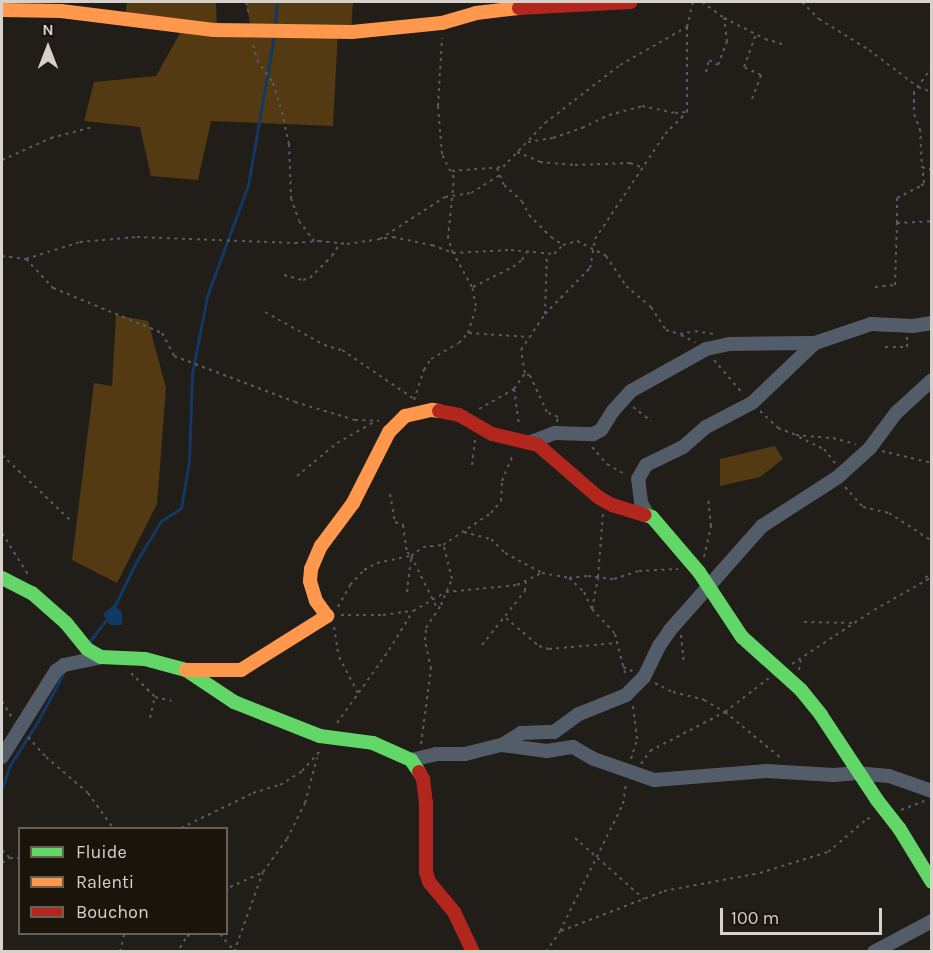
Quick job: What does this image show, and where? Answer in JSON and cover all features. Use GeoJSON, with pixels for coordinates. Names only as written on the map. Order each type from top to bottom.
{"type":"FeatureCollection","features":[{"type":"Feature","properties":{"kind":"street"},"geometry":{"type":"LineString","coordinates":[[2,10],[60,11],[149,20],[214,30],[352,32],[442,23],[476,13],[518,8],[631,2]]}},
{"type":"Feature","properties":{"kind":"street"},"geometry":{"type":"LineString","coordinates":[[526,441],[555,433],[593,434],[601,430],[619,402],[631,391],[706,349],[729,344],[815,343],[871,324],[932,323]]}},
{"type":"Feature","properties":{"kind":"street"},"geometry":{"type":"LineString","coordinates":[[815,343],[752,403],[706,428],[683,447],[646,465],[638,479],[641,502],[647,514],[702,568],[708,586],[742,637],[808,698],[861,773],[932,882]]}},
{"type":"Feature","properties":{"kind":"street"},"geometry":{"type":"LineString","coordinates":[[186,670],[234,702],[275,720],[320,736],[373,743],[415,759],[436,754],[465,754],[502,744],[521,733],[554,732],[579,714],[626,695],[644,677],[659,646],[670,630],[762,526],[838,477],[870,448],[896,413],[932,380]]}},
{"type":"Feature","properties":{"kind":"street"},"geometry":{"type":"LineString","coordinates":[[2,757],[56,670],[63,665],[101,657],[144,659],[186,670],[241,670],[331,616],[318,607],[311,588],[311,569],[321,546],[353,503],[389,432],[405,416],[432,410],[459,415],[492,434],[526,441],[548,453],[585,488],[612,505],[647,514]]}},
{"type":"Feature","properties":{"kind":"street"},"geometry":{"type":"LineString","coordinates":[[2,578],[32,593],[66,623],[87,650],[101,657]]}},
{"type":"Feature","properties":{"kind":"street"},"geometry":{"type":"LineString","coordinates":[[502,744],[547,751],[573,747],[594,759],[654,780],[796,771],[816,774],[861,773],[889,776],[932,791]]}},
{"type":"Feature","properties":{"kind":"street"},"geometry":{"type":"LineString","coordinates":[[415,759],[423,778],[426,805],[426,872],[429,882],[454,912],[473,951]]}},
{"type":"Feature","properties":{"kind":"street"},"geometry":{"type":"LineString","coordinates":[[874,951],[932,921]]}},
{"type":"Feature","properties":{"kind":"path"},"geometry":{"type":"LineString","coordinates":[[246,2],[257,60],[273,83],[282,112],[289,144],[291,198],[299,221],[314,241]]}},
{"type":"Feature","properties":{"kind":"path"},"geometry":{"type":"LineString","coordinates":[[459,415],[483,408],[514,389],[525,373],[521,350],[529,337],[545,314],[590,268],[595,239],[665,134],[687,112],[687,27],[693,2]]}},
{"type":"Feature","properties":{"kind":"path"},"geometry":{"type":"LineString","coordinates":[[702,2],[724,18],[782,44]]}},
{"type":"Feature","properties":{"kind":"path"},"geometry":{"type":"LineString","coordinates":[[802,2],[819,19],[869,50],[918,87],[932,92]]}},
{"type":"Feature","properties":{"kind":"path"},"geometry":{"type":"LineString","coordinates":[[706,72],[709,60],[718,65],[727,42],[724,18]]}},
{"type":"Feature","properties":{"kind":"path"},"geometry":{"type":"LineString","coordinates":[[405,416],[414,399],[424,370],[431,359],[459,343],[468,333],[476,306],[472,287],[460,270],[448,238],[454,178],[442,154],[439,114],[442,23]]}},
{"type":"Feature","properties":{"kind":"path"},"geometry":{"type":"LineString","coordinates":[[452,171],[503,167],[545,123],[620,65],[687,27]]}},
{"type":"Feature","properties":{"kind":"path"},"geometry":{"type":"LineString","coordinates":[[752,99],[761,75],[744,67],[756,34]]}},
{"type":"Feature","properties":{"kind":"path"},"geometry":{"type":"LineString","coordinates":[[874,287],[895,285],[897,198],[924,183],[920,129],[914,114],[914,92],[932,67]]}},
{"type":"Feature","properties":{"kind":"path"},"geometry":{"type":"LineString","coordinates":[[526,142],[553,138],[609,115],[642,106],[675,113],[687,112]]}},
{"type":"Feature","properties":{"kind":"path"},"geometry":{"type":"LineString","coordinates":[[2,159],[51,138],[93,127]]}},
{"type":"Feature","properties":{"kind":"path"},"geometry":{"type":"LineString","coordinates":[[517,152],[540,162],[575,165],[630,163],[644,168]]}},
{"type":"Feature","properties":{"kind":"path"},"geometry":{"type":"LineString","coordinates":[[922,167],[932,170]]}},
{"type":"Feature","properties":{"kind":"path"},"geometry":{"type":"LineString","coordinates":[[497,168],[504,185],[522,201],[529,215],[551,237],[563,245]]}},
{"type":"Feature","properties":{"kind":"path"},"geometry":{"type":"LineString","coordinates":[[379,239],[445,197],[471,193],[500,175]]}},
{"type":"Feature","properties":{"kind":"path"},"geometry":{"type":"LineString","coordinates":[[897,223],[932,221]]}},
{"type":"Feature","properties":{"kind":"path"},"geometry":{"type":"LineString","coordinates":[[2,256],[26,259],[80,242],[137,237],[295,243],[314,241],[340,243],[393,237],[432,245],[453,253],[500,250],[547,255],[554,254],[563,245],[577,241],[606,256],[626,286],[651,307],[666,330],[680,334],[706,349],[752,403],[778,428],[824,448],[835,461],[838,477],[856,502],[863,507],[889,513],[932,541]]}},
{"type":"Feature","properties":{"kind":"path"},"geometry":{"type":"LineString","coordinates":[[284,275],[303,280],[310,278],[332,256],[340,243]]}},
{"type":"Feature","properties":{"kind":"path"},"geometry":{"type":"LineString","coordinates":[[472,287],[513,267],[522,260],[527,252]]}},
{"type":"Feature","properties":{"kind":"path"},"geometry":{"type":"LineString","coordinates":[[545,314],[547,255]]}},
{"type":"Feature","properties":{"kind":"path"},"geometry":{"type":"LineString","coordinates":[[26,259],[53,288],[162,333],[174,356],[295,402],[355,420],[374,422],[384,420]]}},
{"type":"Feature","properties":{"kind":"path"},"geometry":{"type":"LineString","coordinates":[[265,312],[324,345],[342,350],[432,410]]}},
{"type":"Feature","properties":{"kind":"path"},"geometry":{"type":"LineString","coordinates":[[885,347],[907,347],[907,325]]}},
{"type":"Feature","properties":{"kind":"path"},"geometry":{"type":"LineString","coordinates":[[680,334],[708,331],[729,344]]}},
{"type":"Feature","properties":{"kind":"path"},"geometry":{"type":"LineString","coordinates":[[468,333],[529,337]]}},
{"type":"Feature","properties":{"kind":"path"},"geometry":{"type":"LineString","coordinates":[[525,373],[530,376],[547,412],[558,417],[555,433]]}},
{"type":"Feature","properties":{"kind":"path"},"geometry":{"type":"LineString","coordinates":[[358,693],[339,657],[331,616],[350,585],[364,570],[377,563],[411,556],[423,547],[443,545],[497,506],[501,501],[502,481],[526,441],[514,389]]}},
{"type":"Feature","properties":{"kind":"path"},"geometry":{"type":"LineString","coordinates":[[619,402],[636,408],[651,421]]}},
{"type":"Feature","properties":{"kind":"path"},"geometry":{"type":"LineString","coordinates":[[297,477],[337,443],[374,422]]}},
{"type":"Feature","properties":{"kind":"path"},"geometry":{"type":"LineString","coordinates":[[472,465],[477,425]]}},
{"type":"Feature","properties":{"kind":"path"},"geometry":{"type":"LineString","coordinates":[[584,434],[607,464],[638,479]]}},
{"type":"Feature","properties":{"kind":"path"},"geometry":{"type":"LineString","coordinates":[[796,435],[833,438],[932,464]]}},
{"type":"Feature","properties":{"kind":"path"},"geometry":{"type":"LineString","coordinates":[[2,455],[72,522]]}},
{"type":"Feature","properties":{"kind":"path"},"geometry":{"type":"LineString","coordinates":[[390,494],[394,522],[403,525],[405,546],[438,610]]}},
{"type":"Feature","properties":{"kind":"path"},"geometry":{"type":"LineString","coordinates":[[464,532],[491,539],[505,553],[542,573],[568,578],[614,579],[639,571],[702,568],[711,526],[708,497]]}},
{"type":"Feature","properties":{"kind":"path"},"geometry":{"type":"LineString","coordinates":[[592,609],[598,577],[601,516],[612,505]]}},
{"type":"Feature","properties":{"kind":"path"},"geometry":{"type":"LineString","coordinates":[[2,533],[32,580],[32,593]]}},
{"type":"Feature","properties":{"kind":"path"},"geometry":{"type":"LineString","coordinates":[[415,759],[431,669],[425,640],[426,628],[438,610],[452,579],[443,545]]}},
{"type":"Feature","properties":{"kind":"path"},"geometry":{"type":"LineString","coordinates":[[407,592],[411,556]]}},
{"type":"Feature","properties":{"kind":"path"},"geometry":{"type":"LineString","coordinates":[[925,578],[932,572]]}},
{"type":"Feature","properties":{"kind":"path"},"geometry":{"type":"LineString","coordinates":[[331,616],[383,615],[412,611],[446,592],[517,585],[542,573]]}},
{"type":"Feature","properties":{"kind":"path"},"geometry":{"type":"LineString","coordinates":[[482,645],[506,618],[525,591],[526,580]]}},
{"type":"Feature","properties":{"kind":"path"},"geometry":{"type":"LineString","coordinates":[[506,618],[540,646],[549,649],[618,643]]}},
{"type":"Feature","properties":{"kind":"path"},"geometry":{"type":"LineString","coordinates":[[804,622],[855,623]]}},
{"type":"Feature","properties":{"kind":"path"},"geometry":{"type":"LineString","coordinates":[[670,630],[683,636],[684,663]]}},
{"type":"Feature","properties":{"kind":"path"},"geometry":{"type":"LineString","coordinates":[[119,659],[155,697],[172,701]]}},
{"type":"Feature","properties":{"kind":"path"},"geometry":{"type":"LineString","coordinates":[[623,667],[673,692],[704,700],[724,712],[796,771]]}},
{"type":"Feature","properties":{"kind":"path"},"geometry":{"type":"LineString","coordinates":[[150,718],[155,697]]}},
{"type":"Feature","properties":{"kind":"path"},"geometry":{"type":"LineString","coordinates":[[2,701],[20,729],[46,757],[88,793],[112,827]]}},
{"type":"Feature","properties":{"kind":"path"},"geometry":{"type":"LineString","coordinates":[[234,951],[263,872],[287,839],[305,803],[317,755]]}},
{"type":"Feature","properties":{"kind":"path"},"geometry":{"type":"LineString","coordinates":[[560,931],[664,891],[760,873],[828,852],[867,819],[905,810],[932,797]]}},
{"type":"Feature","properties":{"kind":"path"},"geometry":{"type":"LineString","coordinates":[[575,838],[644,899]]}},
{"type":"Feature","properties":{"kind":"path"},"geometry":{"type":"LineString","coordinates":[[2,850],[10,858]]}},
{"type":"Feature","properties":{"kind":"path"},"geometry":{"type":"LineString","coordinates":[[2,863],[10,858],[18,858]]}},
{"type":"Feature","properties":{"kind":"path"},"geometry":{"type":"LineString","coordinates":[[228,889],[263,872]]}},
{"type":"Feature","properties":{"kind":"path"},"geometry":{"type":"LineString","coordinates":[[120,951],[124,935]]}},
{"type":"Feature","properties":{"kind":"path"},"geometry":{"type":"LineString","coordinates":[[180,948],[191,935]]}},
{"type":"Feature","properties":{"kind":"path"},"geometry":{"type":"LineString","coordinates":[[222,935],[234,951]]}},
{"type":"Feature","properties":{"kind":"shaded area"},"geometry":{"type":"Polygon","coordinates":[[[127,2],[216,2],[217,30],[251,29],[246,2],[353,2],[351,31],[338,31],[333,126],[211,121],[198,180],[151,176],[140,127],[84,121],[94,82],[156,76],[185,24],[125,16],[127,2]]]}},
{"type":"Feature","properties":{"kind":"shaded area"},"geometry":{"type":"Polygon","coordinates":[[[116,315],[148,321],[166,388],[157,504],[117,583],[72,560],[94,383],[112,386],[116,315]]]}},
{"type":"Feature","properties":{"kind":"shaded area"},"geometry":{"type":"Polygon","coordinates":[[[775,446],[783,459],[760,477],[720,486],[720,459],[775,446]]]}},
{"type":"Feature","properties":{"kind":"water"},"geometry":{"type":"Polygon","coordinates":[[[114,605],[122,612],[122,625],[110,625],[103,614],[114,605]]]}},
{"type":"Feature","properties":{"kind":"waterway"},"geometry":{"type":"LineString","coordinates":[[275,24],[277,2]]}},
{"type":"Feature","properties":{"kind":"waterway"},"geometry":{"type":"LineString","coordinates":[[113,609],[136,562],[161,521],[181,508],[189,461],[192,374],[207,296],[248,185],[274,36]]}},
{"type":"Feature","properties":{"kind":"waterway"},"geometry":{"type":"LineString","coordinates":[[90,641],[108,617]]}},
{"type":"Feature","properties":{"kind":"waterway"},"geometry":{"type":"LineString","coordinates":[[2,788],[10,765],[38,721],[63,674]]}},
{"type":"Feature","properties":{"kind":"traffic: fast"},"geometry":{"type":"LineString","coordinates":[[645,515],[652,517],[699,572],[742,637],[801,690],[821,715],[877,800],[899,828],[932,882]]}},
{"type":"Feature","properties":{"kind":"traffic: fast"},"geometry":{"type":"LineString","coordinates":[[2,578],[32,593],[66,623],[87,649],[101,657],[145,659],[186,670],[234,702],[320,736],[373,743],[411,760],[419,772]]}},
{"type":"Feature","properties":{"kind":"traffic: slow"},"geometry":{"type":"LineString","coordinates":[[2,10],[61,11],[214,30],[352,32],[442,23],[476,13],[519,8]]}},
{"type":"Feature","properties":{"kind":"traffic: slow"},"geometry":{"type":"LineString","coordinates":[[186,670],[241,670],[327,616],[316,601],[310,581],[311,569],[321,546],[353,503],[389,432],[405,416],[432,410],[439,411]]}},
{"type":"Feature","properties":{"kind":"traffic: jam"},"geometry":{"type":"LineString","coordinates":[[519,8],[631,2]]}},
{"type":"Feature","properties":{"kind":"traffic: jam"},"geometry":{"type":"LineString","coordinates":[[439,411],[459,415],[492,434],[538,445],[598,497],[612,505],[645,515]]}},
{"type":"Feature","properties":{"kind":"traffic: jam"},"geometry":{"type":"LineString","coordinates":[[419,772],[423,779],[426,805],[426,872],[429,882],[454,912],[473,952]]}}]}
